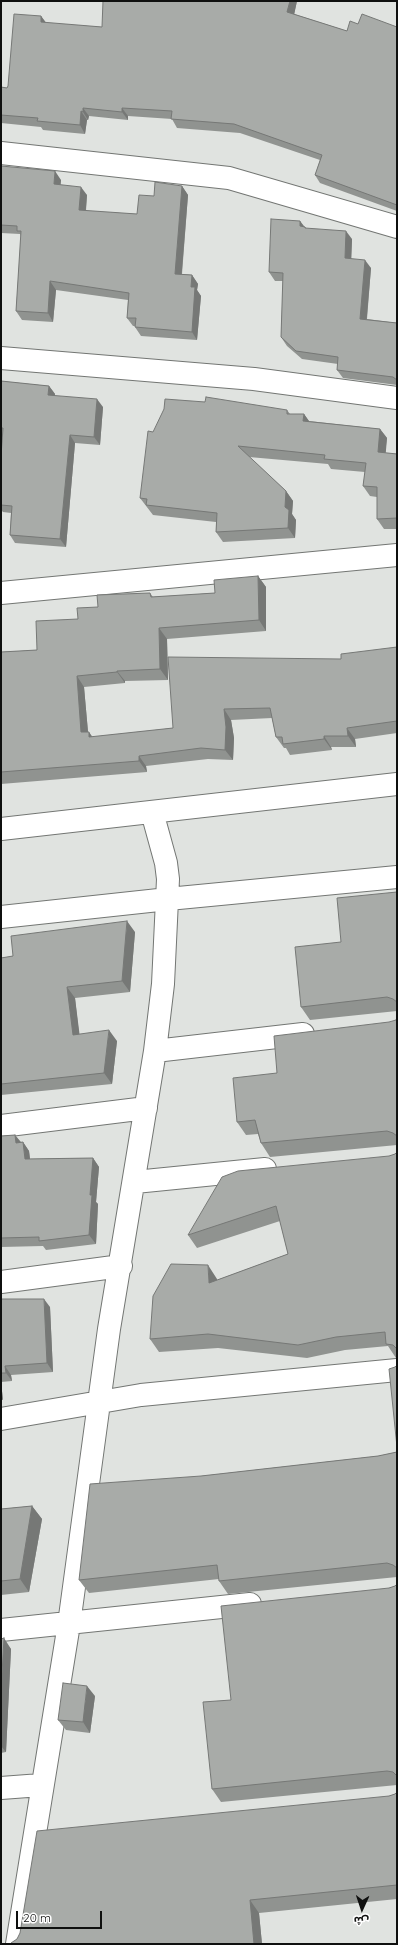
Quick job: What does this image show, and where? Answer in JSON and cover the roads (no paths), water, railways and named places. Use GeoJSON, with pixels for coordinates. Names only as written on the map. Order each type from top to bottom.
{"type":"FeatureCollection","features":[{"type":"Feature","properties":{"kind":"street"},"geometry":{"type":"LineString","coordinates":[[1,153],[229,178],[397,227]]}},
{"type":"Feature","properties":{"kind":"street"},"geometry":{"type":"LineString","coordinates":[[1,358],[258,380],[397,398]]}},
{"type":"Feature","properties":{"kind":"street"},"geometry":{"type":"LineString","coordinates":[[1,593],[397,555]]}},
{"type":"Feature","properties":{"kind":"street"},"geometry":{"type":"LineString","coordinates":[[1,829],[397,784]]}},
{"type":"Feature","properties":{"kind":"street"},"geometry":{"type":"LineString","coordinates":[[17,1944],[41,1785],[68,1624],[109,1329],[121,1266],[155,1052],[163,984],[168,899],[166,863],[152,812]]}},
{"type":"Feature","properties":{"kind":"street"},"geometry":{"type":"LineString","coordinates":[[1,917],[397,877]]}},
{"type":"Feature","properties":{"kind":"street"},"geometry":{"type":"LineString","coordinates":[[155,1052],[319,1032]]}},
{"type":"Feature","properties":{"kind":"street"},"geometry":{"type":"LineString","coordinates":[[1,1126],[146,1108]]}},
{"type":"Feature","properties":{"kind":"street"},"geometry":{"type":"LineString","coordinates":[[134,1182],[286,1167]]}},
{"type":"Feature","properties":{"kind":"street"},"geometry":{"type":"LineString","coordinates":[[1,1282],[121,1266]]}},
{"type":"Feature","properties":{"kind":"street"},"geometry":{"type":"LineString","coordinates":[[1,1419],[186,1390],[397,1370]]}},
{"type":"Feature","properties":{"kind":"street"},"geometry":{"type":"LineString","coordinates":[[1,1630],[272,1602]]}},
{"type":"Feature","properties":{"kind":"street"},"geometry":{"type":"LineString","coordinates":[[1,1788],[41,1785]]}},
{"type":"Feature","properties":{"kind":"street"},"geometry":{"type":"LineString","coordinates":[[34,1832],[58,1830]]}}]}
